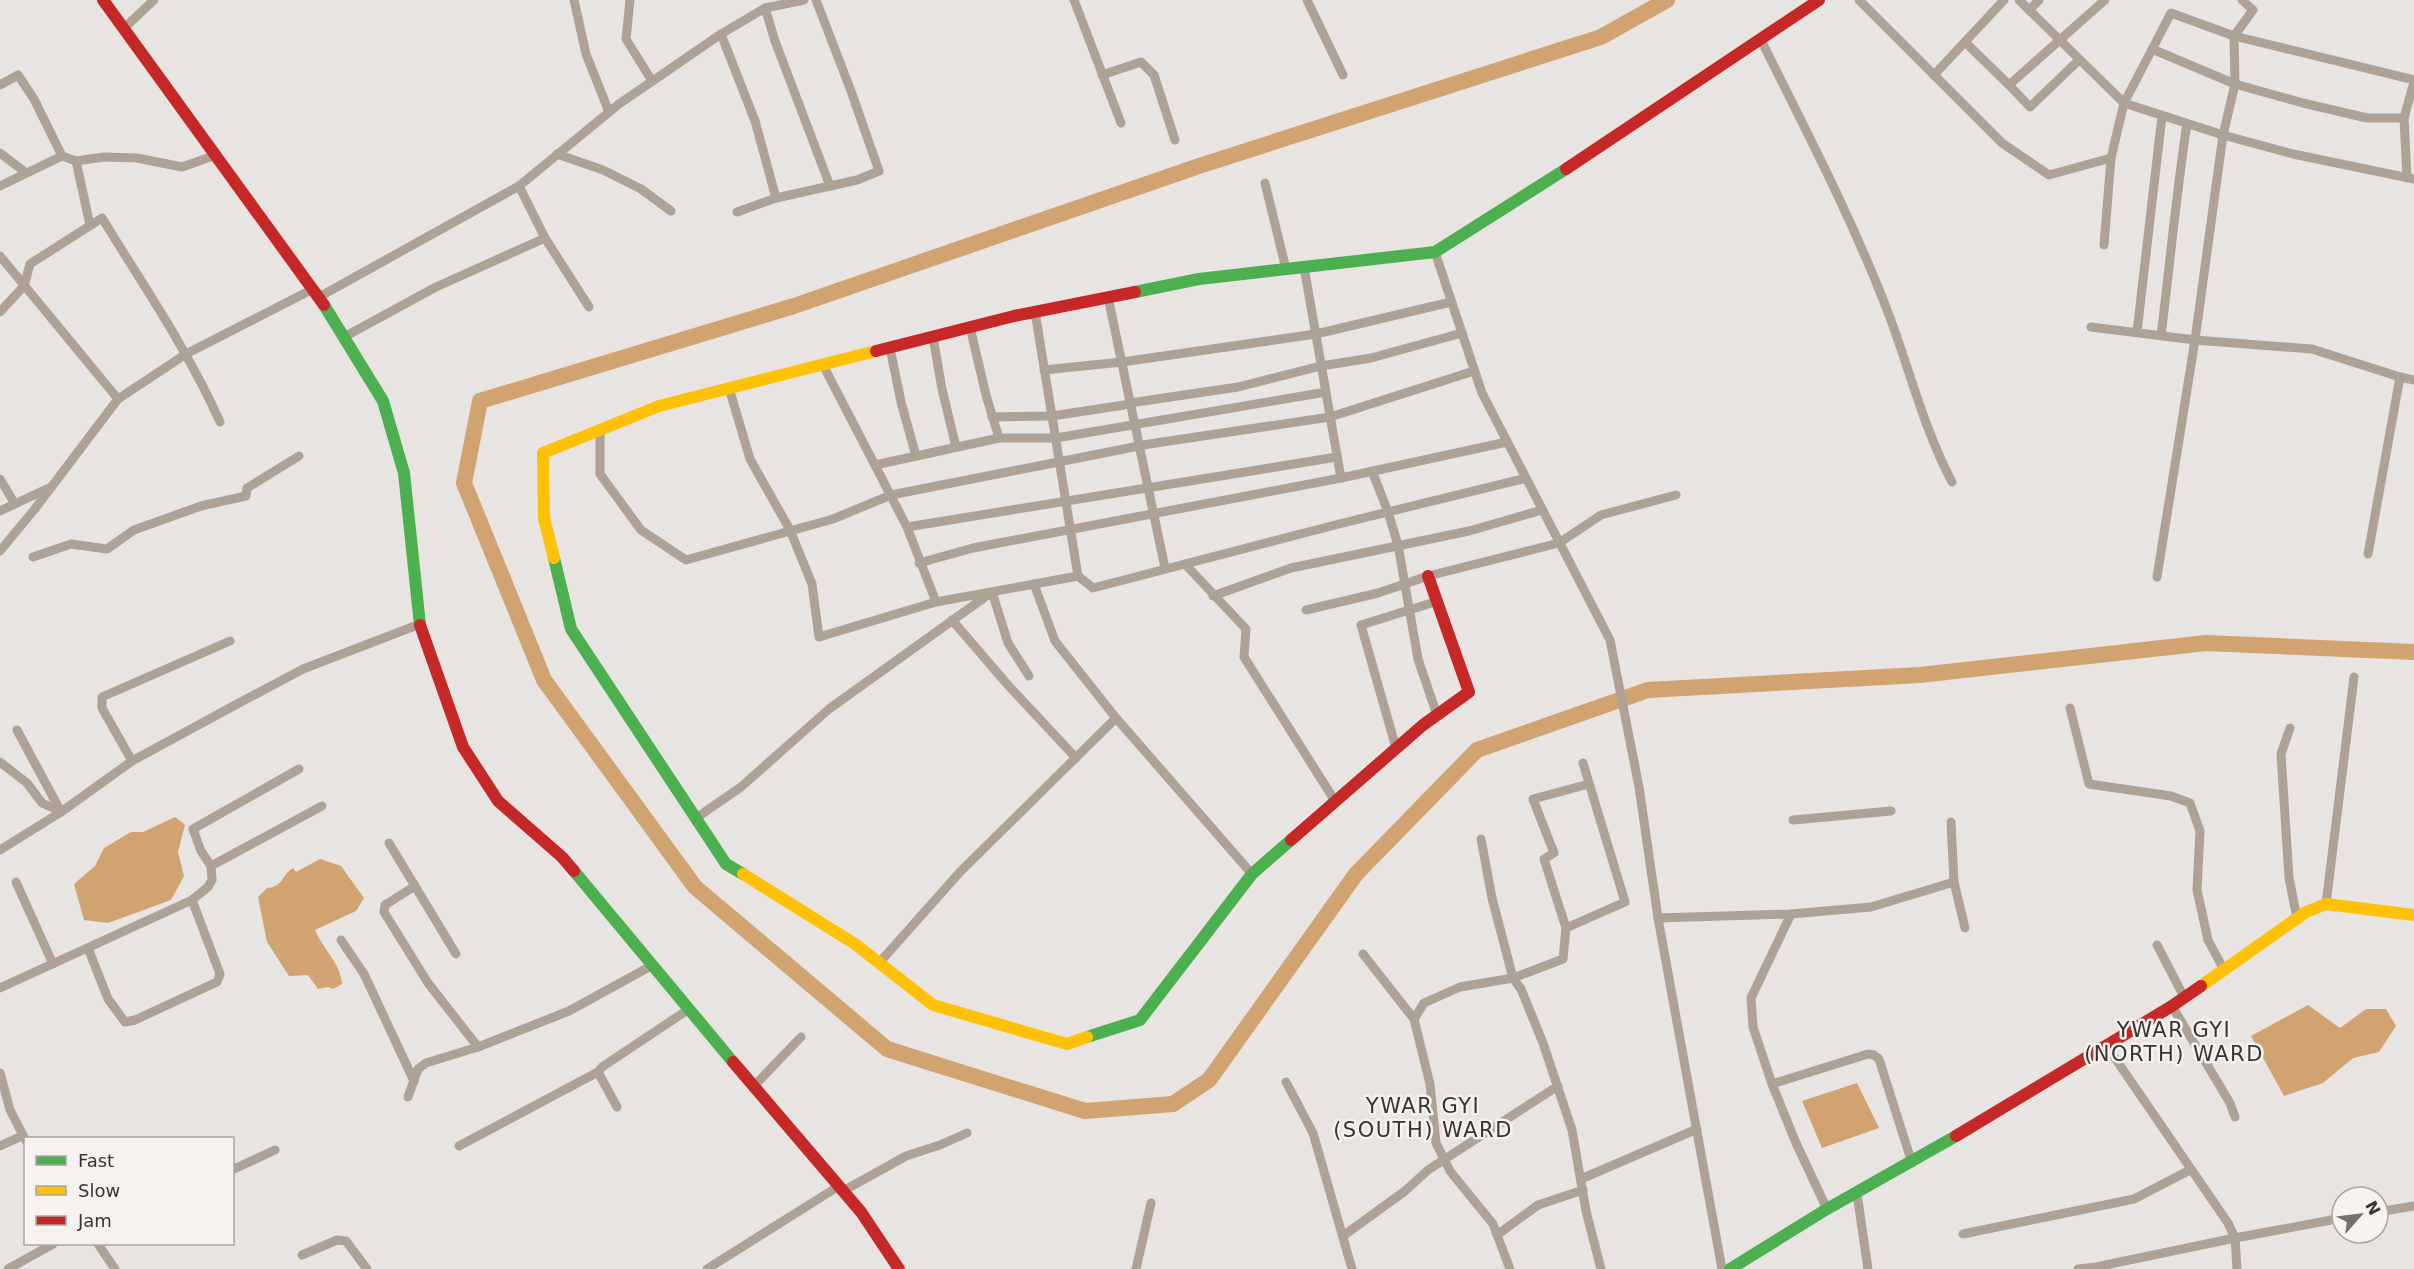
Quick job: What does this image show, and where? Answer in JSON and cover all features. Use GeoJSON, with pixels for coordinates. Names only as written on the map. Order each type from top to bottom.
{"type":"FeatureCollection","features":[{"type":"Feature","properties":{"kind":"street"},"geometry":{"type":"LineString","coordinates":[[103,0],[316,293],[383,401],[404,473],[420,624],[462,747],[498,801],[562,857],[651,966],[861,1212],[899,1269]]}},
{"type":"Feature","properties":{"kind":"street"},"geometry":{"type":"LineString","coordinates":[[123,29],[154,0]]}},
{"type":"Feature","properties":{"kind":"street"},"geometry":{"type":"LineString","coordinates":[[574,0],[586,54],[609,112]]}},
{"type":"Feature","properties":{"kind":"street"},"geometry":{"type":"LineString","coordinates":[[630,0],[626,39],[652,81]]}},
{"type":"Feature","properties":{"kind":"street"},"geometry":{"type":"LineString","coordinates":[[0,551],[53,486],[118,399],[186,354],[316,293],[519,186],[609,112],[721,34],[765,8],[804,0]]}},
{"type":"Feature","properties":{"kind":"street"},"geometry":{"type":"LineString","coordinates":[[737,213],[776,198],[858,180],[879,171],[816,0]]}},
{"type":"Feature","properties":{"kind":"street"},"geometry":{"type":"LineString","coordinates":[[1074,0],[1121,123]]}},
{"type":"Feature","properties":{"kind":"street"},"geometry":{"type":"LineString","coordinates":[[1307,0],[1343,75]]}},
{"type":"Feature","properties":{"kind":"street"},"geometry":{"type":"LineString","coordinates":[[1428,576],[1469,692],[1396,748],[1252,874],[1140,1020],[1067,1044],[933,1005],[855,944],[726,864],[571,629],[544,518],[543,453],[659,406],[1035,312],[1198,279],[1435,252],[1819,0]]}},
{"type":"Feature","properties":{"kind":"street"},"geometry":{"type":"LineString","coordinates":[[1859,0],[2002,143],[2049,175],[2111,158]]}},
{"type":"Feature","properties":{"kind":"street"},"geometry":{"type":"LineString","coordinates":[[1934,75],[2004,0]]}},
{"type":"Feature","properties":{"kind":"street"},"geometry":{"type":"LineString","coordinates":[[2019,0],[2124,103],[2223,135],[2293,154],[2411,178],[2404,118],[2414,81],[2234,36],[2171,13],[2124,103],[2111,158],[2104,245]]}},
{"type":"Feature","properties":{"kind":"street"},"geometry":{"type":"LineString","coordinates":[[2029,10],[2039,0]]}},
{"type":"Feature","properties":{"kind":"street"},"geometry":{"type":"LineString","coordinates":[[2009,85],[2105,0]]}},
{"type":"Feature","properties":{"kind":"street"},"geometry":{"type":"LineString","coordinates":[[2157,577],[2195,340],[2223,135],[2235,84],[2234,36],[2253,10],[2242,0]]}},
{"type":"Feature","properties":{"kind":"street"},"geometry":{"type":"LineString","coordinates":[[765,8],[830,186]]}},
{"type":"Feature","properties":{"kind":"street"},"geometry":{"type":"LineString","coordinates":[[721,34],[755,121],[776,198]]}},
{"type":"Feature","properties":{"kind":"street"},"geometry":{"type":"LineString","coordinates":[[1761,40],[1844,207],[1889,315],[1935,449],[1952,482]]}},
{"type":"Feature","properties":{"kind":"street"},"geometry":{"type":"LineString","coordinates":[[1965,42],[2030,107],[2079,60]]}},
{"type":"Feature","properties":{"kind":"street"},"geometry":{"type":"LineString","coordinates":[[2152,49],[2235,84],[2303,103],[2367,118],[2404,118]]}},
{"type":"Feature","properties":{"kind":"street"},"geometry":{"type":"LineString","coordinates":[[1102,75],[1141,62],[1154,75],[1174,140]]}},
{"type":"Feature","properties":{"kind":"street"},"geometry":{"type":"LineString","coordinates":[[0,85],[18,75],[34,99],[62,156]]}},
{"type":"Feature","properties":{"kind":"street"},"geometry":{"type":"LineString","coordinates":[[2137,332],[2162,116]]}},
{"type":"Feature","properties":{"kind":"street"},"geometry":{"type":"LineString","coordinates":[[2161,335],[2170,269],[2175,198],[2187,124]]}},
{"type":"Feature","properties":{"kind":"street"},"geometry":{"type":"LineString","coordinates":[[0,153],[25,172]]}},
{"type":"Feature","properties":{"kind":"street"},"geometry":{"type":"LineString","coordinates":[[557,154],[603,170],[641,189],[671,212]]}},
{"type":"Feature","properties":{"kind":"street"},"geometry":{"type":"LineString","coordinates":[[0,186],[62,156],[76,161],[104,157],[137,158],[182,167],[216,155]]}},
{"type":"Feature","properties":{"kind":"street"},"geometry":{"type":"LineString","coordinates":[[76,161],[90,225]]}},
{"type":"Feature","properties":{"kind":"street"},"geometry":{"type":"LineString","coordinates":[[1264,183],[1286,269]]}},
{"type":"Feature","properties":{"kind":"street"},"geometry":{"type":"LineString","coordinates":[[519,186],[545,238],[589,307]]}},
{"type":"Feature","properties":{"kind":"street"},"geometry":{"type":"LineString","coordinates":[[0,312],[24,286],[30,264],[102,218],[135,267],[186,354],[220,423]]}},
{"type":"Feature","properties":{"kind":"street"},"geometry":{"type":"LineString","coordinates":[[344,338],[436,287],[545,238]]}},
{"type":"Feature","properties":{"kind":"street"},"geometry":{"type":"LineString","coordinates":[[1435,252],[1482,393],[1610,640],[1639,787],[1658,918],[1722,1269]]}},
{"type":"Feature","properties":{"kind":"street"},"geometry":{"type":"LineString","coordinates":[[0,256],[118,399]]}},
{"type":"Feature","properties":{"kind":"street"},"geometry":{"type":"LineString","coordinates":[[1304,267],[1341,478]]}},
{"type":"Feature","properties":{"kind":"street"},"geometry":{"type":"LineString","coordinates":[[1108,297],[1122,362],[1127,404],[1135,423],[1165,568]]}},
{"type":"Feature","properties":{"kind":"street"},"geometry":{"type":"LineString","coordinates":[[1044,370],[1122,362],[1316,334],[1451,302]]}},
{"type":"Feature","properties":{"kind":"street"},"geometry":{"type":"LineString","coordinates":[[1035,312],[1078,576],[1093,588],[1526,478]]}},
{"type":"Feature","properties":{"kind":"street"},"geometry":{"type":"LineString","coordinates":[[970,327],[999,438]]}},
{"type":"Feature","properties":{"kind":"street"},"geometry":{"type":"LineString","coordinates":[[2091,327],[2195,340],[2313,349],[2414,380]]}},
{"type":"Feature","properties":{"kind":"street"},"geometry":{"type":"LineString","coordinates":[[992,417],[1052,416],[1238,387],[1321,366],[1371,358],[1462,333]]}},
{"type":"Feature","properties":{"kind":"street"},"geometry":{"type":"LineString","coordinates":[[933,337],[942,389],[956,447]]}},
{"type":"Feature","properties":{"kind":"street"},"geometry":{"type":"LineString","coordinates":[[890,348],[901,402],[916,456]]}},
{"type":"Feature","properties":{"kind":"street"},"geometry":{"type":"LineString","coordinates":[[823,365],[907,527],[936,602]]}},
{"type":"Feature","properties":{"kind":"street"},"geometry":{"type":"LineString","coordinates":[[600,430],[600,474],[641,530],[686,560],[833,519],[891,495],[1060,464],[1139,446],[1330,417],[1474,371]]}},
{"type":"Feature","properties":{"kind":"street"},"geometry":{"type":"LineString","coordinates":[[2368,554],[2400,377]]}},
{"type":"Feature","properties":{"kind":"street"},"geometry":{"type":"LineString","coordinates":[[729,388],[750,459],[790,530],[812,584],[819,637],[936,602],[1078,576]]}},
{"type":"Feature","properties":{"kind":"street"},"geometry":{"type":"LineString","coordinates":[[875,465],[999,438],[1056,438],[1326,392]]}},
{"type":"Feature","properties":{"kind":"street"},"geometry":{"type":"LineString","coordinates":[[920,562],[973,548],[1341,478],[1507,442]]}},
{"type":"Feature","properties":{"kind":"street"},"geometry":{"type":"LineString","coordinates":[[33,557],[71,544],[108,549],[134,530],[201,506],[246,496],[247,488],[299,456]]}},
{"type":"Feature","properties":{"kind":"street"},"geometry":{"type":"LineString","coordinates":[[907,527],[1337,457]]}},
{"type":"Feature","properties":{"kind":"street"},"geometry":{"type":"LineString","coordinates":[[1372,471],[1398,545],[1418,659],[1437,715]]}},
{"type":"Feature","properties":{"kind":"street"},"geometry":{"type":"LineString","coordinates":[[0,479],[15,504]]}},
{"type":"Feature","properties":{"kind":"street"},"geometry":{"type":"LineString","coordinates":[[0,511],[53,486]]}},
{"type":"Feature","properties":{"kind":"street"},"geometry":{"type":"LineString","coordinates":[[1306,610],[1378,593],[1428,576],[1559,543],[1601,515],[1676,495]]}},
{"type":"Feature","properties":{"kind":"street"},"geometry":{"type":"LineString","coordinates":[[1213,596],[1291,568],[1469,531],[1542,510]]}},
{"type":"Feature","properties":{"kind":"street"},"geometry":{"type":"LineString","coordinates":[[1185,564],[1246,629],[1244,657],[1335,801]]}},
{"type":"Feature","properties":{"kind":"street"},"geometry":{"type":"LineString","coordinates":[[1034,584],[1055,641],[1116,718],[1252,874]]}},
{"type":"Feature","properties":{"kind":"street"},"geometry":{"type":"LineString","coordinates":[[696,818],[741,787],[829,709],[992,592]]}},
{"type":"Feature","properties":{"kind":"street"},"geometry":{"type":"LineString","coordinates":[[992,592],[1008,643],[1029,676]]}},
{"type":"Feature","properties":{"kind":"street"},"geometry":{"type":"LineString","coordinates":[[1396,748],[1361,625],[1438,601]]}},
{"type":"Feature","properties":{"kind":"street"},"geometry":{"type":"LineString","coordinates":[[952,620],[1007,684],[1076,758]]}},
{"type":"Feature","properties":{"kind":"street"},"geometry":{"type":"LineString","coordinates":[[0,850],[60,812],[132,761],[303,669],[420,624]]}},
{"type":"Feature","properties":{"kind":"street"},"geometry":{"type":"LineString","coordinates":[[132,761],[102,708],[102,697],[230,641]]}},
{"type":"Feature","properties":{"kind":"street"},"geometry":{"type":"LineString","coordinates":[[2326,904],[2354,677]]}},
{"type":"Feature","properties":{"kind":"street"},"geometry":{"type":"LineString","coordinates":[[2070,708],[2089,784],[2171,796],[2190,802],[2200,831],[2197,890],[2208,940],[2224,970]]}},
{"type":"Feature","properties":{"kind":"street"},"geometry":{"type":"LineString","coordinates":[[879,963],[960,872],[1116,718]]}},
{"type":"Feature","properties":{"kind":"street"},"geometry":{"type":"LineString","coordinates":[[2290,728],[2281,754],[2289,878],[2297,918]]}},
{"type":"Feature","properties":{"kind":"street"},"geometry":{"type":"LineString","coordinates":[[17,730],[60,812]]}},
{"type":"Feature","properties":{"kind":"street"},"geometry":{"type":"LineString","coordinates":[[0,762],[27,783],[42,803],[60,812]]}},
{"type":"Feature","properties":{"kind":"street"},"geometry":{"type":"LineString","coordinates":[[1566,928],[1625,902],[1583,763]]}},
{"type":"Feature","properties":{"kind":"street"},"geometry":{"type":"LineString","coordinates":[[0,988],[192,900],[208,887],[212,880],[211,866],[201,851],[193,829],[299,770]]}},
{"type":"Feature","properties":{"kind":"street"},"geometry":{"type":"LineString","coordinates":[[1414,1019],[1424,1003],[1461,987],[1513,978],[1563,959],[1566,928],[1544,859],[1554,853],[1533,799],[1589,784]]}},
{"type":"Feature","properties":{"kind":"street"},"geometry":{"type":"LineString","coordinates":[[211,866],[322,806]]}},
{"type":"Feature","properties":{"kind":"street"},"geometry":{"type":"LineString","coordinates":[[1793,820],[1891,811]]}},
{"type":"Feature","properties":{"kind":"street"},"geometry":{"type":"LineString","coordinates":[[1951,822],[1954,882],[1965,928]]}},
{"type":"Feature","properties":{"kind":"street"},"geometry":{"type":"LineString","coordinates":[[1481,838],[1492,898],[1513,978],[1521,989],[1558,1086],[1572,1130],[1582,1190],[1601,1269]]}},
{"type":"Feature","properties":{"kind":"street"},"geometry":{"type":"LineString","coordinates":[[389,843],[456,954]]}},
{"type":"Feature","properties":{"kind":"street"},"geometry":{"type":"LineString","coordinates":[[16,882],[52,964]]}},
{"type":"Feature","properties":{"kind":"street"},"geometry":{"type":"LineString","coordinates":[[1658,918],[1791,914],[1871,907],[1954,882]]}},
{"type":"Feature","properties":{"kind":"street"},"geometry":{"type":"LineString","coordinates":[[415,886],[385,905],[384,912],[428,983],[478,1047]]}},
{"type":"Feature","properties":{"kind":"street"},"geometry":{"type":"LineString","coordinates":[[88,948],[108,999],[125,1022],[166,1006],[219,979],[220,974],[192,900]]}},
{"type":"Feature","properties":{"kind":"street"},"geometry":{"type":"LineString","coordinates":[[1730,1269],[1827,1209],[1912,1163],[2172,1006],[2297,918],[2326,904],[2414,915]]}},
{"type":"Feature","properties":{"kind":"street"},"geometry":{"type":"LineString","coordinates":[[1791,914],[1751,998],[1753,1027],[1772,1084],[1827,1209]]}},
{"type":"Feature","properties":{"kind":"street"},"geometry":{"type":"LineString","coordinates":[[341,940],[364,974],[414,1081]]}},
{"type":"Feature","properties":{"kind":"street"},"geometry":{"type":"LineString","coordinates":[[2157,945],[2184,998]]}},
{"type":"Feature","properties":{"kind":"street"},"geometry":{"type":"LineString","coordinates":[[1363,954],[1414,1019],[1430,1084],[1436,1143],[1450,1170],[1492,1224],[1510,1269]]}},
{"type":"Feature","properties":{"kind":"street"},"geometry":{"type":"LineString","coordinates":[[408,1096],[418,1069],[426,1063],[478,1047],[569,1011],[651,966]]}},
{"type":"Feature","properties":{"kind":"street"},"geometry":{"type":"LineString","coordinates":[[2172,1006],[2230,1103],[2235,1117]]}},
{"type":"Feature","properties":{"kind":"street"},"geometry":{"type":"LineString","coordinates":[[459,1146],[598,1072],[689,1009]]}},
{"type":"Feature","properties":{"kind":"street"},"geometry":{"type":"LineString","coordinates":[[754,1086],[801,1037]]}},
{"type":"Feature","properties":{"kind":"street"},"geometry":{"type":"LineString","coordinates":[[2106,1045],[2228,1223],[2235,1238],[2237,1269]]}},
{"type":"Feature","properties":{"kind":"street"},"geometry":{"type":"LineString","coordinates":[[1772,1084],[1868,1054],[1874,1055],[1879,1059],[1912,1163]]}},
{"type":"Feature","properties":{"kind":"street"},"geometry":{"type":"LineString","coordinates":[[598,1072],[617,1107]]}},
{"type":"Feature","properties":{"kind":"street"},"geometry":{"type":"LineString","coordinates":[[0,1073],[10,1110],[24,1138],[0,1146]]}},
{"type":"Feature","properties":{"kind":"street"},"geometry":{"type":"LineString","coordinates":[[1286,1082],[1313,1133],[1353,1269]]}},
{"type":"Feature","properties":{"kind":"street"},"geometry":{"type":"LineString","coordinates":[[1343,1236],[1405,1191],[1428,1170],[1558,1086]]}},
{"type":"Feature","properties":{"kind":"street"},"geometry":{"type":"LineString","coordinates":[[1581,1179],[1697,1129]]}},
{"type":"Feature","properties":{"kind":"street"},"geometry":{"type":"LineString","coordinates":[[707,1269],[841,1189],[906,1156],[940,1145],[966,1133]]}},
{"type":"Feature","properties":{"kind":"street"},"geometry":{"type":"LineString","coordinates":[[234,1169],[275,1150]]}},
{"type":"Feature","properties":{"kind":"street"},"geometry":{"type":"LineString","coordinates":[[1963,1234],[2134,1199],[2190,1170]]}},
{"type":"Feature","properties":{"kind":"street"},"geometry":{"type":"LineString","coordinates":[[1497,1235],[1538,1205],[1582,1190]]}},
{"type":"Feature","properties":{"kind":"street"},"geometry":{"type":"LineString","coordinates":[[1857,1194],[1868,1269]]}},
{"type":"Feature","properties":{"kind":"street"},"geometry":{"type":"LineString","coordinates":[[1136,1269],[1151,1203]]}},
{"type":"Feature","properties":{"kind":"street"},"geometry":{"type":"LineString","coordinates":[[2390,1210],[2414,1206]]}},
{"type":"Feature","properties":{"kind":"street"},"geometry":{"type":"LineString","coordinates":[[2078,1269],[2096,1268],[2330,1220]]}},
{"type":"Feature","properties":{"kind":"street"},"geometry":{"type":"LineString","coordinates":[[302,1255],[337,1240],[346,1241],[367,1269]]}},
{"type":"Feature","properties":{"kind":"street"},"geometry":{"type":"LineString","coordinates":[[8,1269],[51,1245]]}},
{"type":"Feature","properties":{"kind":"street"},"geometry":{"type":"LineString","coordinates":[[99,1245],[115,1269]]}},
{"type":"Feature","properties":{"kind":"shaded area"},"geometry":{"type":"Polygon","coordinates":[[[175,817],[185,825],[178,852],[184,876],[171,900],[108,923],[84,920],[74,884],[95,866],[104,848],[131,832],[143,832],[175,817]]]}},
{"type":"Feature","properties":{"kind":"shaded area"},"geometry":{"type":"Polygon","coordinates":[[[320,859],[341,866],[364,898],[356,911],[315,930],[341,977],[342,984],[333,989],[328,987],[318,989],[308,975],[289,976],[267,942],[258,897],[267,888],[276,886],[293,868],[296,872],[320,859]]]}},
{"type":"Feature","properties":{"kind":"shaded area"},"geometry":{"type":"Polygon","coordinates":[[[2308,1005],[2340,1028],[2366,1009],[2386,1009],[2396,1026],[2379,1052],[2353,1058],[2323,1083],[2284,1096],[2251,1036],[2308,1005]]]}},
{"type":"Feature","properties":{"kind":"shaded area"},"geometry":{"type":"Polygon","coordinates":[[[1857,1083],[1879,1128],[1822,1148],[1802,1101],[1857,1083]]]}},
{"type":"Feature","properties":{"kind":"waterway"},"geometry":{"type":"LineString","coordinates":[[1667,0],[1601,37],[1199,166],[794,306],[480,401],[464,483],[544,680],[695,887],[887,1049],[1085,1111],[1173,1104],[1209,1080],[1356,874],[1477,750],[1648,690],[1920,675],[2206,643],[2414,652]]}},
{"type":"Feature","properties":{"kind":"traffic: fast"},"geometry":{"type":"LineString","coordinates":[[1135,292],[1199,279],[1435,252],[1566,169]]}},
{"type":"Feature","properties":{"kind":"traffic: fast"},"geometry":{"type":"LineString","coordinates":[[324,305],[383,401],[404,473],[420,625]]}},
{"type":"Feature","properties":{"kind":"traffic: fast"},"geometry":{"type":"LineString","coordinates":[[554,558],[571,629],[726,864],[743,874]]}},
{"type":"Feature","properties":{"kind":"traffic: fast"},"geometry":{"type":"LineString","coordinates":[[1087,1037],[1140,1020],[1252,874],[1291,840]]}},
{"type":"Feature","properties":{"kind":"traffic: fast"},"geometry":{"type":"LineString","coordinates":[[574,871],[733,1062]]}},
{"type":"Feature","properties":{"kind":"traffic: fast"},"geometry":{"type":"LineString","coordinates":[[1730,1269],[1827,1209],[1956,1136]]}},
{"type":"Feature","properties":{"kind":"traffic: slow"},"geometry":{"type":"LineString","coordinates":[[554,558],[544,518],[543,453],[659,406],[876,351]]}},
{"type":"Feature","properties":{"kind":"traffic: slow"},"geometry":{"type":"LineString","coordinates":[[743,874],[855,944],[933,1005],[1067,1044],[1087,1037]]}},
{"type":"Feature","properties":{"kind":"traffic: slow"},"geometry":{"type":"LineString","coordinates":[[2201,986],[2306,912],[2326,904],[2414,915]]}},
{"type":"Feature","properties":{"kind":"traffic: jam"},"geometry":{"type":"LineString","coordinates":[[103,0],[324,305]]}},
{"type":"Feature","properties":{"kind":"traffic: jam"},"geometry":{"type":"LineString","coordinates":[[1566,169],[1819,0]]}},
{"type":"Feature","properties":{"kind":"traffic: jam"},"geometry":{"type":"LineString","coordinates":[[876,351],[1014,316],[1135,292]]}},
{"type":"Feature","properties":{"kind":"traffic: jam"},"geometry":{"type":"LineString","coordinates":[[1291,840],[1423,725],[1469,692],[1428,576]]}},
{"type":"Feature","properties":{"kind":"traffic: jam"},"geometry":{"type":"LineString","coordinates":[[420,625],[463,747],[498,801],[562,857],[574,871]]}},
{"type":"Feature","properties":{"kind":"traffic: jam"},"geometry":{"type":"LineString","coordinates":[[1956,1136],[2172,1006],[2201,986]]}},
{"type":"Feature","properties":{"kind":"traffic: jam"},"geometry":{"type":"LineString","coordinates":[[733,1062],[861,1212],[899,1269]]}},
{"type":"Feature","properties":{"kind":"district","name":"YWAR GYI (NORTH) WARD"},"geometry":{"type":"Point","coordinates":[2174,1042]}},
{"type":"Feature","properties":{"kind":"district","name":"YWAR GYI (SOUTH) WARD"},"geometry":{"type":"Point","coordinates":[1423,1118]}}]}
